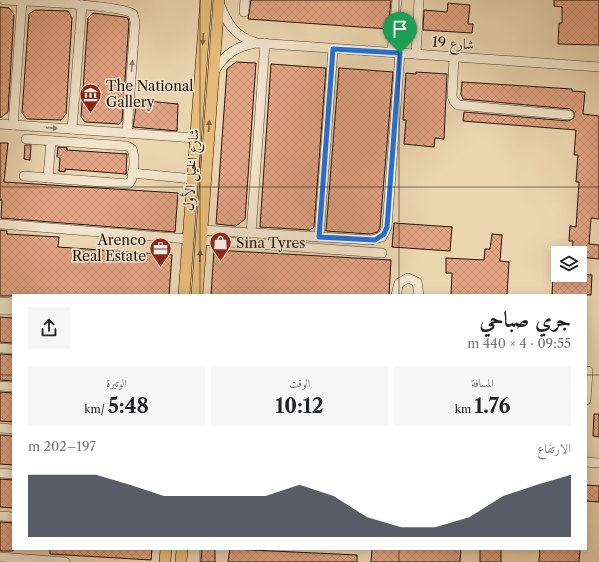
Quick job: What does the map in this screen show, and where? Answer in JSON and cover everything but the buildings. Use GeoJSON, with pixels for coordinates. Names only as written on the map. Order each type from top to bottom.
{"type":"FeatureCollection","features":[{"type":"Feature","properties":{"kind":"main road","name":"شارع الخيل الأول"},"geometry":{"type":"LineString","coordinates":[[184,294],[206,0]]}},
{"type":"Feature","properties":{"kind":"main road","name":"شارع الخيل الأول"},"geometry":{"type":"LineString","coordinates":[[197,294],[219,2]]}},
{"type":"Feature","properties":{"kind":"main road"},"geometry":{"type":"LineString","coordinates":[[165,562],[166,550]]}},
{"type":"Feature","properties":{"kind":"main road"},"geometry":{"type":"LineString","coordinates":[[181,562],[182,550]]}},
{"type":"Feature","properties":{"kind":"street"},"geometry":{"type":"LineString","coordinates":[[4,0],[82,5],[125,10],[134,16],[127,133]]}},
{"type":"Feature","properties":{"kind":"street"},"geometry":{"type":"LineString","coordinates":[[244,12],[245,0]]}},
{"type":"Feature","properties":{"kind":"street"},"geometry":{"type":"LineString","coordinates":[[202,235],[251,233],[375,240],[382,237],[386,231],[396,53],[397,0]]}},
{"type":"Feature","properties":{"kind":"street"},"geometry":{"type":"LineString","coordinates":[[416,54],[419,0]]}},
{"type":"Feature","properties":{"kind":"street"},"geometry":{"type":"LineString","coordinates":[[14,125],[22,1]]}},
{"type":"Feature","properties":{"kind":"street","name":"شارع 19"},"geometry":{"type":"LineString","coordinates":[[219,2],[228,24],[233,31],[244,38],[261,43]]}},
{"type":"Feature","properties":{"kind":"street"},"geometry":{"type":"LineString","coordinates":[[72,129],[82,5]]}},
{"type":"Feature","properties":{"kind":"street"},"geometry":{"type":"LineString","coordinates":[[251,233],[261,43]]}},
{"type":"Feature","properties":{"kind":"street","name":"شارع 19"},"geometry":{"type":"LineString","coordinates":[[213,75],[222,60],[228,54],[243,45],[261,43],[454,58],[599,67]]}},
{"type":"Feature","properties":{"kind":"street"},"geometry":{"type":"LineString","coordinates":[[319,237],[333,49]]}},
{"type":"Feature","properties":{"kind":"street"},"geometry":{"type":"LineString","coordinates":[[454,58],[452,96],[454,102],[458,105],[569,115]]}},
{"type":"Feature","properties":{"kind":"street"},"geometry":{"type":"LineString","coordinates":[[0,124],[195,138]]}},
{"type":"Feature","properties":{"kind":"street"},"geometry":{"type":"LineString","coordinates":[[24,176],[128,184],[131,182],[134,153],[130,147],[26,140]]}},
{"type":"Feature","properties":{"kind":"street"},"geometry":{"type":"LineString","coordinates":[[48,178],[52,141]]}},
{"type":"Feature","properties":{"kind":"street"},"geometry":{"type":"LineString","coordinates":[[132,173],[193,179]]}},
{"type":"Feature","properties":{"kind":"street"},"geometry":{"type":"LineString","coordinates":[[0,224],[188,239]]}},
{"type":"Feature","properties":{"kind":"street"},"geometry":{"type":"LineString","coordinates":[[202,235],[382,253]]}},
{"type":"Feature","properties":{"kind":"street"},"geometry":{"type":"LineString","coordinates":[[396,294],[399,283],[408,278],[417,282],[419,294]]}},
{"type":"Feature","properties":{"kind":"street"},"geometry":{"type":"LineString","coordinates":[[0,302],[7,308]]}},
{"type":"Feature","properties":{"kind":"street"},"geometry":{"type":"LineString","coordinates":[[0,348],[12,349]]}},
{"type":"Feature","properties":{"kind":"street"},"geometry":{"type":"LineString","coordinates":[[587,386],[588,371]]}},
{"type":"Feature","properties":{"kind":"street"},"geometry":{"type":"LineString","coordinates":[[0,386],[12,387]]}},
{"type":"Feature","properties":{"kind":"street"},"geometry":{"type":"LineString","coordinates":[[0,428],[12,429]]}},
{"type":"Feature","properties":{"kind":"street"},"geometry":{"type":"LineString","coordinates":[[587,462],[599,462]]}},
{"type":"Feature","properties":{"kind":"street"},"geometry":{"type":"LineString","coordinates":[[0,473],[12,474]]}},
{"type":"Feature","properties":{"kind":"street"},"geometry":{"type":"LineString","coordinates":[[0,516],[12,518]]}},
{"type":"Feature","properties":{"kind":"street"},"geometry":{"type":"LineString","coordinates":[[0,557],[65,562]]}},
{"type":"Feature","properties":{"kind":"place","name":"The National Gallery"},"geometry":{"type":"Point","coordinates":[90,114]}},
{"type":"Feature","properties":{"kind":"place","name":"Sina Tyres"},"geometry":{"type":"Point","coordinates":[221,262]}},
{"type":"Feature","properties":{"kind":"place","name":"Arenco Real Estate"},"geometry":{"type":"Point","coordinates":[161,268]}},
{"type":"Feature","properties":{"kind":"route"},"geometry":{"type":"LineString","coordinates":[[333,49],[400,53],[386,231],[382,237],[375,240],[319,237],[333,49]]}}]}
